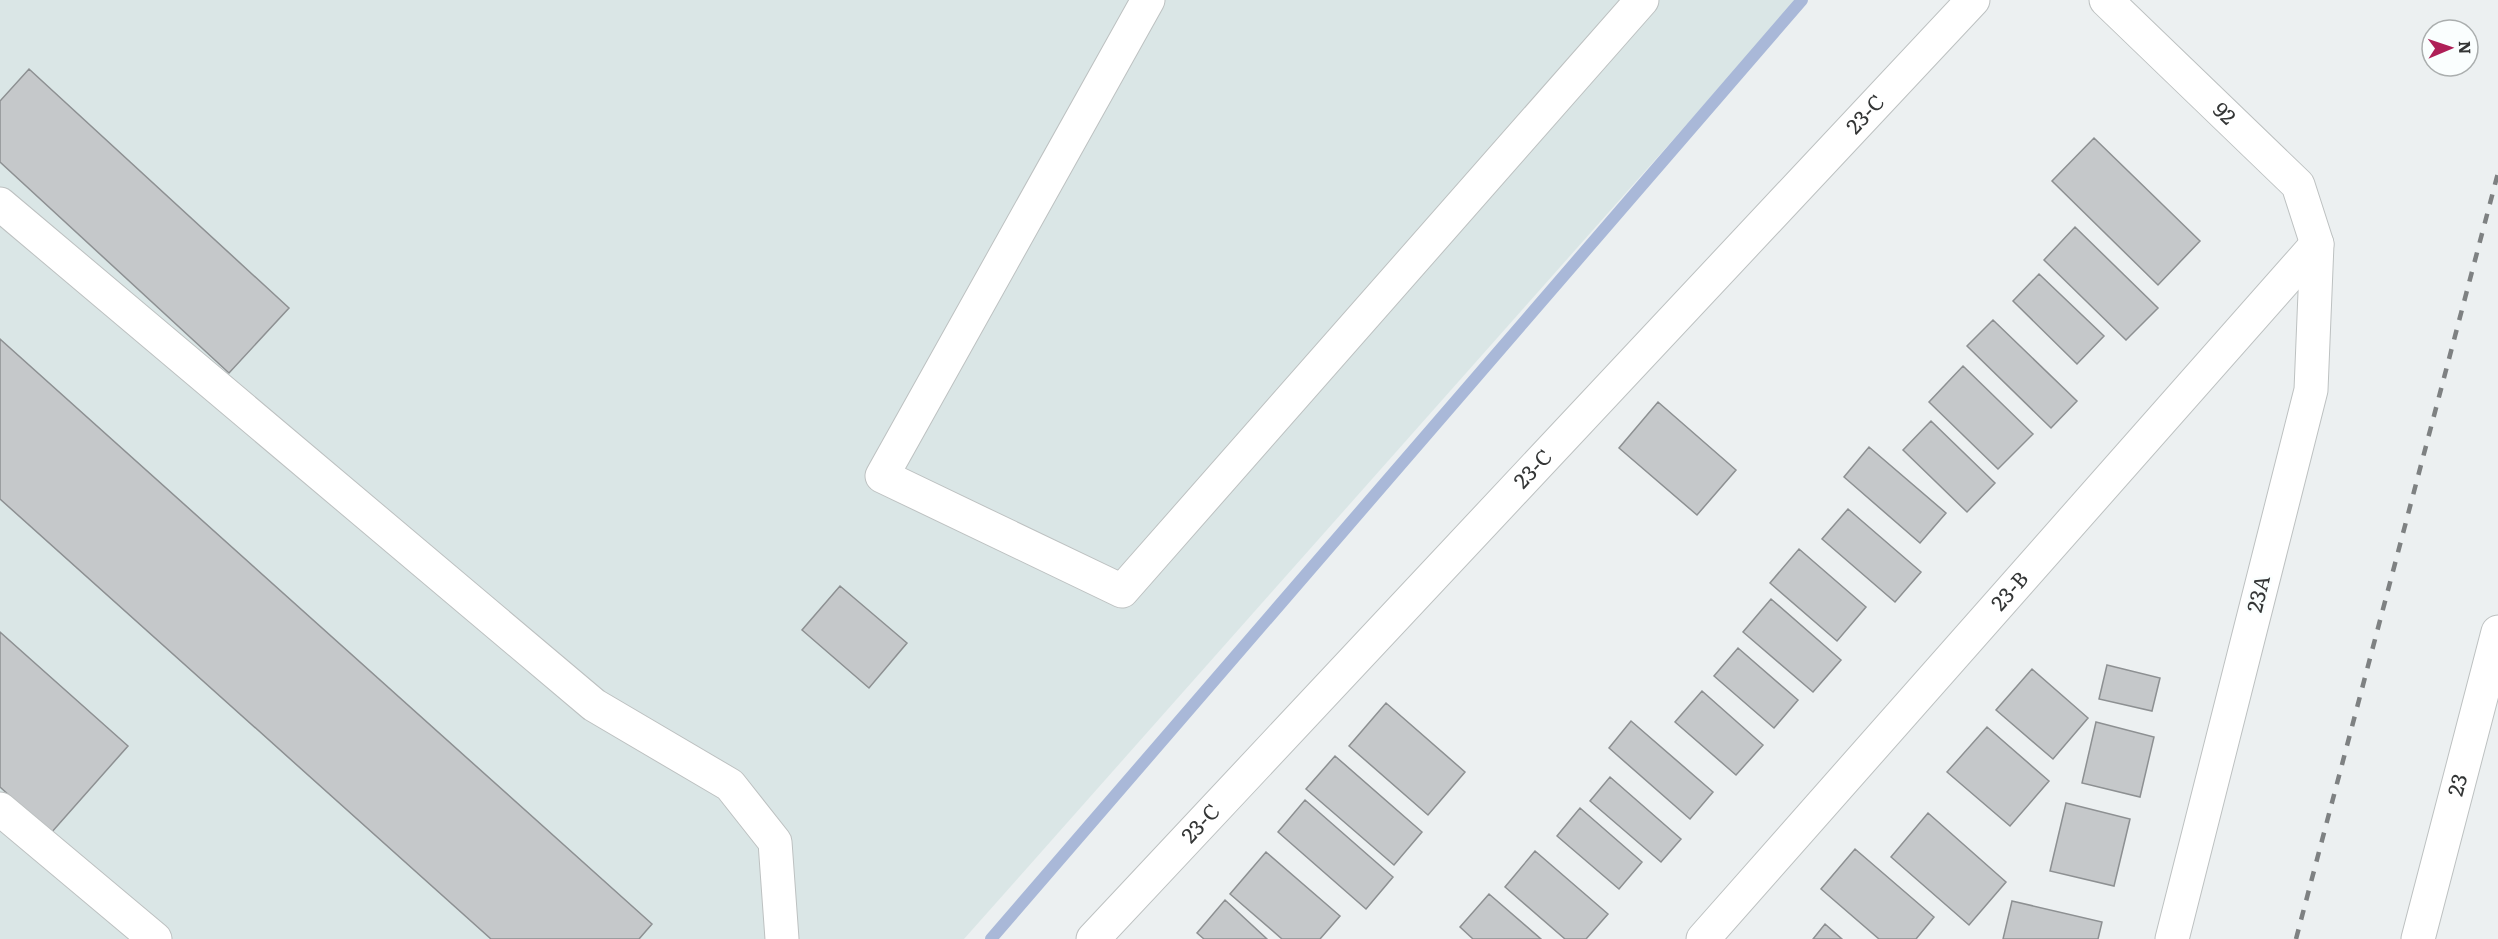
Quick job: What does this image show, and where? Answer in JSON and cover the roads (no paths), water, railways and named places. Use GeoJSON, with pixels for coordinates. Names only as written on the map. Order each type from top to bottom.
{"type":"FeatureCollection","features":[{"type":"Feature","properties":{"kind":"street"},"geometry":{"type":"LineString","coordinates":[[1148,0],[882,476],[1122,591],[1642,0]]}},
{"type":"Feature","properties":{"kind":"street","name":"23-C"},"geometry":{"type":"LineString","coordinates":[[1093,939],[1973,0]]}},
{"type":"Feature","properties":{"kind":"street","name":"92"},"geometry":{"type":"LineString","coordinates":[[2106,0],[2298,185],[2317,244]]}},
{"type":"Feature","properties":{"kind":"street"},"geometry":{"type":"LineString","coordinates":[[0,204],[594,705],[730,785],[775,842],[782,939]]}},
{"type":"Feature","properties":{"kind":"street","name":"23-B"},"geometry":{"type":"LineString","coordinates":[[1704,939],[2317,244]]}},
{"type":"Feature","properties":{"kind":"street","name":"23A"},"geometry":{"type":"LineString","coordinates":[[2172,939],[2311,390],[2317,244]]}},
{"type":"Feature","properties":{"kind":"street","name":"23"},"geometry":{"type":"LineString","coordinates":[[2418,939],[2498,632]]}},
{"type":"Feature","properties":{"kind":"street"},"geometry":{"type":"LineString","coordinates":[[0,809],[155,939]]}},
{"type":"Feature","properties":{"kind":"waterway"},"geometry":{"type":"LineString","coordinates":[[991,939],[1802,0]]}},
{"type":"Feature","properties":{"kind":"railway"},"geometry":{"type":"LineString","coordinates":[[2296,939],[2498,173]]}}]}
